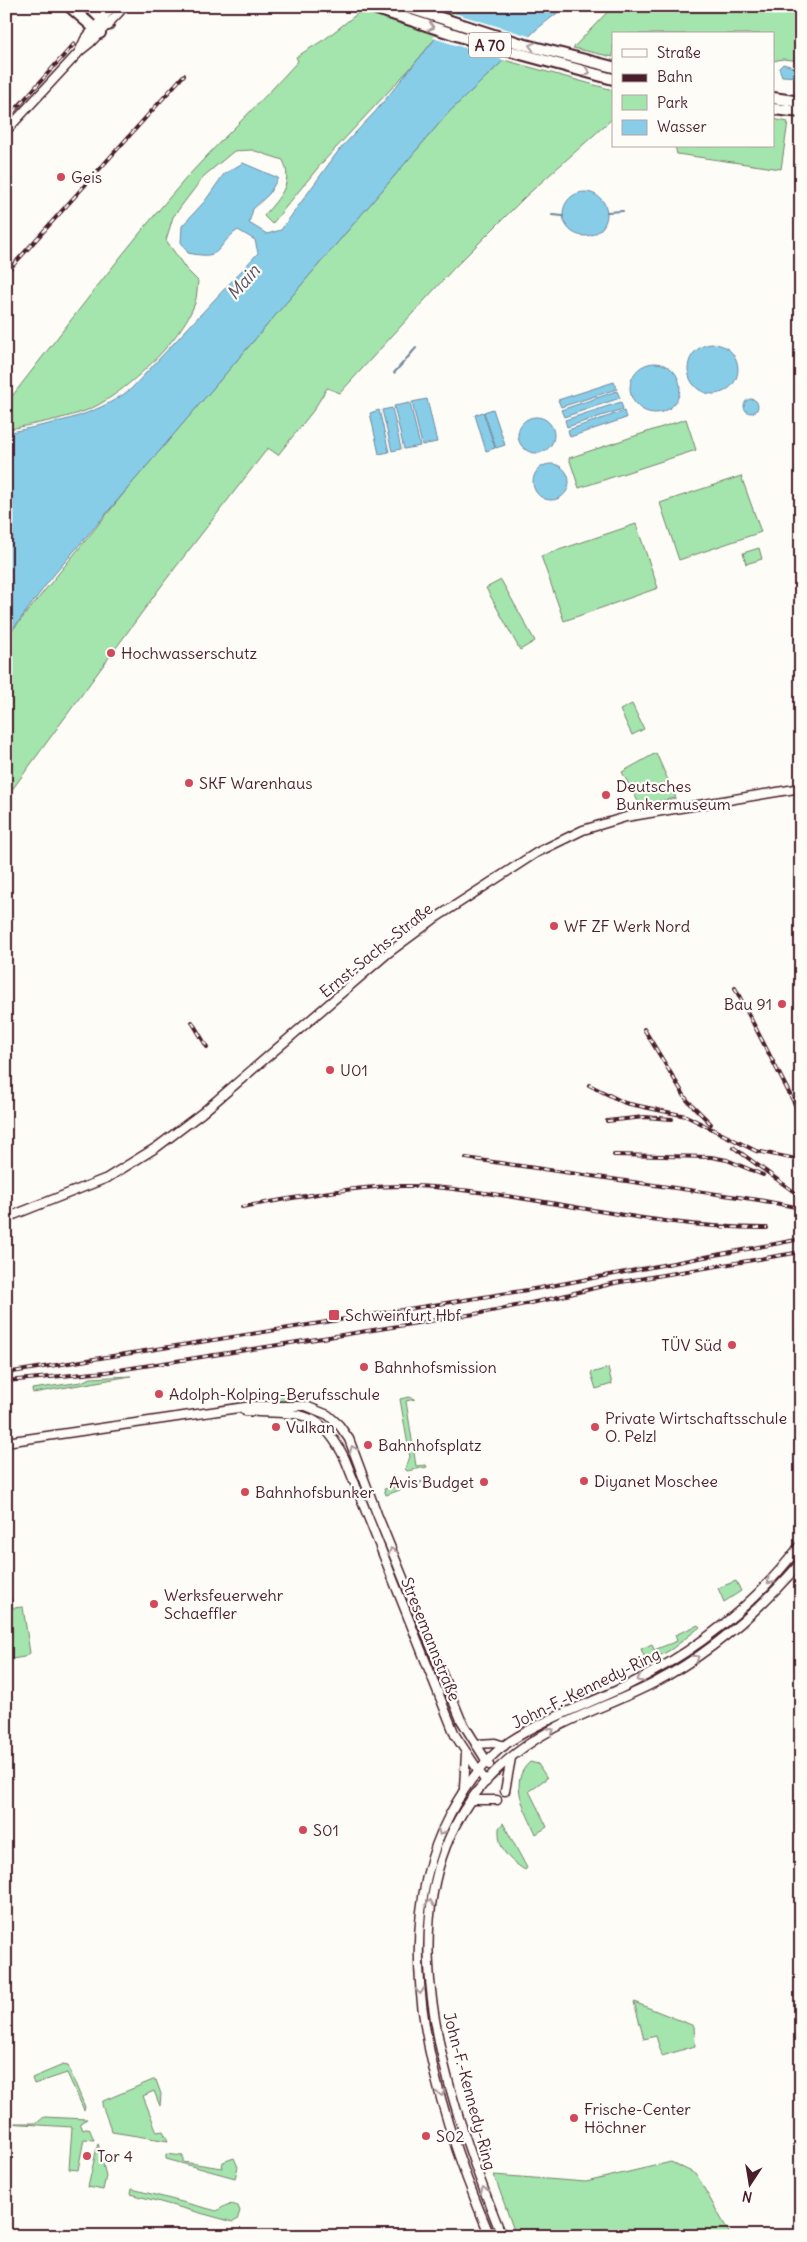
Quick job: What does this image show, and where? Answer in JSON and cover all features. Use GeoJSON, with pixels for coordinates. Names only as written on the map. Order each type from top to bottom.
{"type":"FeatureCollection","features":[{"type":"Feature","properties":{"kind":"highway"},"geometry":{"type":"LineString","coordinates":[[69,6],[97,31]]}},
{"type":"Feature","properties":{"kind":"highway"},"geometry":{"type":"LineString","coordinates":[[89,7],[103,8],[108,6]]}},
{"type":"Feature","properties":{"kind":"highway","name":"A 70"},"geometry":{"type":"LineString","coordinates":[[368,6],[484,44],[612,78]]}},
{"type":"Feature","properties":{"kind":"highway","name":"A 70"},"geometry":{"type":"LineString","coordinates":[[403,6],[522,44],[612,67]]}},
{"type":"Feature","properties":{"kind":"highway"},"geometry":{"type":"LineString","coordinates":[[89,7],[105,22]]}},
{"type":"Feature","properties":{"kind":"highway"},"geometry":{"type":"LineString","coordinates":[[774,98],[801,102]]}},
{"type":"Feature","properties":{"kind":"highway"},"geometry":{"type":"LineString","coordinates":[[774,109],[801,112]]}},
{"type":"Feature","properties":{"kind":"main road"},"geometry":{"type":"LineString","coordinates":[[105,22],[113,6]]}},
{"type":"Feature","properties":{"kind":"main road"},"geometry":{"type":"LineString","coordinates":[[6,132],[80,51],[85,39],[125,6]]}},
{"type":"Feature","properties":{"kind":"main road","name":"Ernst-Sachs-Straße"},"geometry":{"type":"LineString","coordinates":[[6,1218],[107,1178],[157,1147],[202,1113],[398,946],[441,914],[536,853],[583,830],[626,817],[801,788]]}},
{"type":"Feature","properties":{"kind":"main road","name":"Stresemannstraße"},"geometry":{"type":"LineString","coordinates":[[236,1410],[252,1406],[296,1405],[317,1409],[328,1415],[346,1434],[461,1720],[494,1773]]}},
{"type":"Feature","properties":{"kind":"main road"},"geometry":{"type":"LineString","coordinates":[[6,1442],[236,1410]]}},
{"type":"Feature","properties":{"kind":"main road","name":"Stresemannstraße"},"geometry":{"type":"LineString","coordinates":[[236,1410],[292,1412],[316,1422],[329,1433],[340,1450],[449,1722],[466,1753],[486,1782]]}},
{"type":"Feature","properties":{"kind":"main road","name":"John-F.-Kennedy-Ring"},"geometry":{"type":"LineString","coordinates":[[490,2236],[458,2151],[442,2098],[425,2025],[418,1972],[419,1918],[425,1878],[437,1840],[464,1789],[504,1746],[548,1721],[649,1674],[699,1643],[761,1591],[801,1544]]}},
{"type":"Feature","properties":{"kind":"main road","name":"John-F.-Kennedy-Ring"},"geometry":{"type":"LineString","coordinates":[[502,2236],[482,2186],[458,2110],[441,2045],[428,1973],[427,1930],[433,1888],[446,1848],[471,1800],[494,1773],[510,1758],[555,1728],[627,1696],[684,1666],[727,1635],[750,1615],[801,1562]]}},
{"type":"Feature","properties":{"kind":"main road"},"geometry":{"type":"LineString","coordinates":[[400,1598],[410,1594]]}},
{"type":"Feature","properties":{"kind":"main road"},"geometry":{"type":"LineString","coordinates":[[476,1744],[504,1746]]}},
{"type":"Feature","properties":{"kind":"main road"},"geometry":{"type":"LineString","coordinates":[[464,1789],[466,1753]]}},
{"type":"Feature","properties":{"kind":"main road"},"geometry":{"type":"LineString","coordinates":[[505,1791],[510,1758]]}},
{"type":"Feature","properties":{"kind":"main road"},"geometry":{"type":"LineString","coordinates":[[471,1800],[497,1800]]}},
{"type":"Feature","properties":{"kind":"green space"},"geometry":{"type":"Polygon","coordinates":[[[367,6],[462,6],[415,63],[321,164],[272,224],[264,216],[280,197],[286,184],[286,169],[283,160],[252,150],[234,151],[204,176],[173,217],[166,240],[186,269],[198,281],[195,303],[177,334],[149,366],[116,394],[100,404],[66,417],[6,430],[6,404],[164,204],[202,161],[298,61],[296,57],[325,39],[367,6]]]}},
{"type":"Feature","properties":{"kind":"green space"},"geometry":{"type":"Polygon","coordinates":[[[613,6],[801,6],[801,61],[783,59],[774,61],[774,32],[612,32],[612,57],[573,48],[613,6]]]}},
{"type":"Feature","properties":{"kind":"green space"},"geometry":{"type":"Polygon","coordinates":[[[504,60],[612,90],[612,119],[526,196],[454,268],[340,393],[327,388],[313,411],[278,455],[268,448],[165,581],[6,798],[6,638],[133,482],[449,112],[504,60]]]}},
{"type":"Feature","properties":{"kind":"green space"},"geometry":{"type":"Polygon","coordinates":[[[774,119],[788,122],[781,169],[677,154],[676,148],[774,148],[774,119]]]}},
{"type":"Feature","properties":{"kind":"green space"},"geometry":{"type":"Polygon","coordinates":[[[686,419],[696,450],[579,488],[569,458],[686,419]]]}},
{"type":"Feature","properties":{"kind":"green space"},"geometry":{"type":"Polygon","coordinates":[[[741,476],[761,532],[679,560],[660,503],[741,476]]]}},
{"type":"Feature","properties":{"kind":"green space"},"geometry":{"type":"Polygon","coordinates":[[[636,524],[658,588],[564,621],[541,556],[636,524]]]}},
{"type":"Feature","properties":{"kind":"green space"},"geometry":{"type":"Polygon","coordinates":[[[759,548],[762,559],[746,564],[743,553],[759,548]]]}},
{"type":"Feature","properties":{"kind":"green space"},"geometry":{"type":"Polygon","coordinates":[[[501,580],[535,641],[520,650],[486,588],[501,580]]]}},
{"type":"Feature","properties":{"kind":"green space"},"geometry":{"type":"Polygon","coordinates":[[[632,704],[644,729],[632,735],[620,710],[632,704]]]}},
{"type":"Feature","properties":{"kind":"green space"},"geometry":{"type":"Polygon","coordinates":[[[656,753],[676,798],[640,805],[622,772],[656,753]]]}},
{"type":"Feature","properties":{"kind":"green space"},"geometry":{"type":"Polygon","coordinates":[[[608,1368],[612,1384],[596,1389],[591,1373],[608,1368]]]}},
{"type":"Feature","properties":{"kind":"green space"},"geometry":{"type":"Polygon","coordinates":[[[131,1376],[33,1393],[32,1389],[81,1382],[91,1378],[131,1376]]]}},
{"type":"Feature","properties":{"kind":"green space"},"geometry":{"type":"Polygon","coordinates":[[[295,1393],[304,1397],[306,1401],[246,1401],[295,1393]]]}},
{"type":"Feature","properties":{"kind":"green space"},"geometry":{"type":"Polygon","coordinates":[[[409,1397],[415,1399],[406,1401],[416,1466],[426,1465],[427,1467],[407,1471],[405,1469],[410,1457],[400,1399],[409,1397]]]}},
{"type":"Feature","properties":{"kind":"green space"},"geometry":{"type":"Polygon","coordinates":[[[425,1481],[386,1495],[384,1489],[425,1481]]]}},
{"type":"Feature","properties":{"kind":"green space"},"geometry":{"type":"Polygon","coordinates":[[[736,1581],[741,1591],[724,1602],[718,1588],[736,1581]]]}},
{"type":"Feature","properties":{"kind":"green space"},"geometry":{"type":"Polygon","coordinates":[[[6,1595],[11,1598],[13,1608],[23,1607],[30,1653],[24,1657],[6,1660],[6,1595]]]}},
{"type":"Feature","properties":{"kind":"green space"},"geometry":{"type":"Polygon","coordinates":[[[698,1625],[700,1627],[672,1649],[647,1663],[641,1649],[652,1644],[654,1650],[677,1641],[675,1635],[698,1625]]]}},
{"type":"Feature","properties":{"kind":"green space"},"geometry":{"type":"Polygon","coordinates":[[[530,1762],[538,1764],[547,1778],[529,1791],[547,1827],[536,1834],[524,1806],[519,1788],[523,1770],[530,1762]]]}},
{"type":"Feature","properties":{"kind":"green space"},"geometry":{"type":"Polygon","coordinates":[[[503,1823],[527,1868],[525,1870],[509,1858],[502,1848],[499,1828],[503,1823]]]}},
{"type":"Feature","properties":{"kind":"green space"},"geometry":{"type":"Polygon","coordinates":[[[634,2002],[694,2026],[695,2046],[662,2056],[656,2036],[644,2039],[634,2002]]]}},
{"type":"Feature","properties":{"kind":"green space"},"geometry":{"type":"Polygon","coordinates":[[[63,2065],[68,2066],[85,2107],[84,2110],[67,2073],[34,2084],[32,2078],[63,2065]]]}},
{"type":"Feature","properties":{"kind":"green space"},"geometry":{"type":"Polygon","coordinates":[[[156,2080],[161,2094],[160,2106],[154,2091],[143,2096],[157,2132],[163,2131],[168,2141],[112,2132],[102,2105],[103,2101],[156,2080]]]}},
{"type":"Feature","properties":{"kind":"green space"},"geometry":{"type":"Polygon","coordinates":[[[44,2117],[87,2119],[80,2123],[83,2130],[89,2128],[94,2140],[84,2139],[78,2170],[69,2169],[72,2127],[6,2123],[37,2123],[44,2117]]]}},
{"type":"Feature","properties":{"kind":"green space"},"geometry":{"type":"Polygon","coordinates":[[[98,2143],[106,2176],[103,2190],[88,2187],[98,2143]]]}},
{"type":"Feature","properties":{"kind":"green space"},"geometry":{"type":"Polygon","coordinates":[[[166,2154],[183,2156],[183,2162],[222,2168],[223,2162],[234,2158],[238,2167],[235,2178],[166,2159],[166,2154]]]}},
{"type":"Feature","properties":{"kind":"green space"},"geometry":{"type":"Polygon","coordinates":[[[671,2162],[696,2174],[731,2236],[516,2236],[494,2175],[586,2182],[671,2162]]]}},
{"type":"Feature","properties":{"kind":"green space"},"geometry":{"type":"Polygon","coordinates":[[[132,2189],[217,2211],[232,2204],[238,2206],[240,2211],[237,2220],[233,2222],[131,2194],[132,2189]]]}},
{"type":"Feature","properties":{"kind":"water","name":"Main"},"geometry":{"type":"Polygon","coordinates":[[[462,6],[566,6],[537,29],[449,112],[52,577],[6,638],[6,433],[87,413],[102,407],[131,389],[258,253],[255,240],[238,230],[230,236],[218,251],[208,255],[188,253],[181,242],[182,226],[205,201],[224,174],[243,163],[278,178],[269,194],[253,209],[249,223],[267,234],[281,230],[339,150],[375,112],[462,6]]]}},
{"type":"Feature","properties":{"kind":"water"},"geometry":{"type":"Polygon","coordinates":[[[783,64],[800,69],[801,77],[782,76],[779,68],[783,64]]]}},
{"type":"Feature","properties":{"kind":"water"},"geometry":{"type":"Polygon","coordinates":[[[589,192],[601,198],[606,205],[606,223],[601,230],[594,235],[581,236],[573,233],[566,226],[563,210],[566,202],[573,195],[589,192]]]}},
{"type":"Feature","properties":{"kind":"water"},"geometry":{"type":"Polygon","coordinates":[[[713,344],[731,351],[738,369],[731,387],[713,394],[695,387],[688,369],[695,351],[713,344]]]}},
{"type":"Feature","properties":{"kind":"water"},"geometry":{"type":"Polygon","coordinates":[[[655,363],[673,370],[680,388],[673,406],[655,413],[637,406],[630,388],[637,370],[655,363]]]}},
{"type":"Feature","properties":{"kind":"water"},"geometry":{"type":"Polygon","coordinates":[[[614,382],[617,389],[561,407],[558,400],[614,382]]]}},
{"type":"Feature","properties":{"kind":"water"},"geometry":{"type":"Polygon","coordinates":[[[617,391],[620,398],[564,417],[561,410],[617,391]]]}},
{"type":"Feature","properties":{"kind":"water"},"geometry":{"type":"Polygon","coordinates":[[[427,399],[437,442],[422,445],[412,402],[427,399]]]}},
{"type":"Feature","properties":{"kind":"water"},"geometry":{"type":"Polygon","coordinates":[[[748,399],[754,399],[758,406],[754,413],[748,413],[744,409],[744,403],[748,399]]]}},
{"type":"Feature","properties":{"kind":"water"},"geometry":{"type":"Polygon","coordinates":[[[621,402],[623,409],[567,427],[565,420],[621,402]]]}},
{"type":"Feature","properties":{"kind":"water"},"geometry":{"type":"Polygon","coordinates":[[[410,403],[420,446],[404,449],[394,406],[410,403]]]}},
{"type":"Feature","properties":{"kind":"water"},"geometry":{"type":"Polygon","coordinates":[[[392,408],[401,449],[392,451],[382,410],[392,408]]]}},
{"type":"Feature","properties":{"kind":"water"},"geometry":{"type":"Polygon","coordinates":[[[493,409],[505,445],[496,448],[484,412],[493,409]]]}},
{"type":"Feature","properties":{"kind":"water"},"geometry":{"type":"Polygon","coordinates":[[[379,410],[389,452],[379,454],[370,413],[379,410]]]}},
{"type":"Feature","properties":{"kind":"water"},"geometry":{"type":"Polygon","coordinates":[[[624,411],[626,418],[570,437],[568,430],[624,411]]]}},
{"type":"Feature","properties":{"kind":"water"},"geometry":{"type":"Polygon","coordinates":[[[483,412],[495,448],[486,451],[475,415],[483,412]]]}},
{"type":"Feature","properties":{"kind":"water"},"geometry":{"type":"Polygon","coordinates":[[[536,417],[548,423],[554,435],[548,447],[536,453],[524,447],[518,435],[524,423],[536,417]]]}},
{"type":"Feature","properties":{"kind":"water"},"geometry":{"type":"Polygon","coordinates":[[[551,464],[563,470],[569,482],[563,494],[551,500],[539,494],[533,482],[539,470],[551,464]]]}},
{"type":"Feature","properties":{"kind":"pier"},"geometry":{"type":"Polygon","coordinates":[[[454,13],[532,37],[506,61],[433,38],[454,13]]]}},
{"type":"Feature","properties":{"kind":"waterway"},"geometry":{"type":"LineString","coordinates":[[607,212],[623,211]]}},
{"type":"Feature","properties":{"kind":"waterway"},"geometry":{"type":"LineString","coordinates":[[552,215],[563,216]]}},
{"type":"Feature","properties":{"kind":"waterway"},"geometry":{"type":"LineString","coordinates":[[394,373],[416,348]]}},
{"type":"Feature","properties":{"kind":"railway"},"geometry":{"type":"LineString","coordinates":[[6,120],[74,44]]}},
{"type":"Feature","properties":{"kind":"railway"},"geometry":{"type":"LineString","coordinates":[[6,273],[184,75]]}},
{"type":"Feature","properties":{"kind":"railway"},"geometry":{"type":"LineString","coordinates":[[735,988],[801,1116]]}},
{"type":"Feature","properties":{"kind":"railway"},"geometry":{"type":"LineString","coordinates":[[192,1022],[207,1047]]}},
{"type":"Feature","properties":{"kind":"railway"},"geometry":{"type":"LineString","coordinates":[[644,1029],[687,1100],[711,1124]]}},
{"type":"Feature","properties":{"kind":"railway"},"geometry":{"type":"LineString","coordinates":[[589,1085],[625,1103],[686,1116],[756,1151],[801,1160]]}},
{"type":"Feature","properties":{"kind":"railway"},"geometry":{"type":"LineString","coordinates":[[607,1121],[644,1117],[672,1119]]}},
{"type":"Feature","properties":{"kind":"railway"},"geometry":{"type":"LineString","coordinates":[[733,1147],[801,1197]]}},
{"type":"Feature","properties":{"kind":"railway"},"geometry":{"type":"LineString","coordinates":[[614,1155],[711,1157],[727,1160],[763,1175]]}},
{"type":"Feature","properties":{"kind":"railway"},"geometry":{"type":"LineString","coordinates":[[466,1158],[759,1200],[801,1208]]}},
{"type":"Feature","properties":{"kind":"railway"},"geometry":{"type":"LineString","coordinates":[[242,1207],[337,1191],[385,1186],[409,1186],[475,1191],[683,1223],[767,1228]]}},
{"type":"Feature","properties":{"kind":"railway"},"geometry":{"type":"LineString","coordinates":[[6,1373],[540,1288],[801,1239]]}},
{"type":"Feature","properties":{"kind":"railway"},"geometry":{"type":"LineString","coordinates":[[6,1381],[106,1372],[481,1313],[615,1283],[801,1252]]}},
{"type":"Feature","properties":{"kind":"place","name":"Geis"},"geometry":{"type":"Point","coordinates":[61,177]}},
{"type":"Feature","properties":{"kind":"place","name":"Hochwasserschutz"},"geometry":{"type":"Point","coordinates":[111,653]}},
{"type":"Feature","properties":{"kind":"place","name":"SKF Warenhaus"},"geometry":{"type":"Point","coordinates":[189,783]}},
{"type":"Feature","properties":{"kind":"place","name":"Deutsches Bunkermuseum"},"geometry":{"type":"Point","coordinates":[606,795]}},
{"type":"Feature","properties":{"kind":"place","name":"WF ZF Werk Nord"},"geometry":{"type":"Point","coordinates":[554,926]}},
{"type":"Feature","properties":{"kind":"place","name":"Bau 91"},"geometry":{"type":"Point","coordinates":[782,1004]}},
{"type":"Feature","properties":{"kind":"place","name":"U01"},"geometry":{"type":"Point","coordinates":[330,1070]}},
{"type":"Feature","properties":{"kind":"place","name":"Schweinfurt Hbf"},"geometry":{"type":"Point","coordinates":[334,1315]}},
{"type":"Feature","properties":{"kind":"place","name":"TÜV Süd"},"geometry":{"type":"Point","coordinates":[732,1345]}},
{"type":"Feature","properties":{"kind":"place","name":"Bahnhofsmission"},"geometry":{"type":"Point","coordinates":[364,1367]}},
{"type":"Feature","properties":{"kind":"place","name":"Adolph-Kolping-Berufsschule"},"geometry":{"type":"Point","coordinates":[159,1394]}},
{"type":"Feature","properties":{"kind":"place","name":"Vulkan"},"geometry":{"type":"Point","coordinates":[276,1427]}},
{"type":"Feature","properties":{"kind":"place","name":"Private Wirtschaftsschule O. Pelzl"},"geometry":{"type":"Point","coordinates":[595,1427]}},
{"type":"Feature","properties":{"kind":"place","name":"Bahnhofsplatz"},"geometry":{"type":"Point","coordinates":[368,1445]}},
{"type":"Feature","properties":{"kind":"place","name":"Diyanet Moschee"},"geometry":{"type":"Point","coordinates":[584,1481]}},
{"type":"Feature","properties":{"kind":"place","name":"Avis Budget"},"geometry":{"type":"Point","coordinates":[484,1482]}},
{"type":"Feature","properties":{"kind":"place","name":"Bahnhofsbunker"},"geometry":{"type":"Point","coordinates":[245,1492]}},
{"type":"Feature","properties":{"kind":"place","name":"Werksfeuerwehr Schaeffler"},"geometry":{"type":"Point","coordinates":[154,1604]}},
{"type":"Feature","properties":{"kind":"place","name":"S01"},"geometry":{"type":"Point","coordinates":[303,1830]}},
{"type":"Feature","properties":{"kind":"place","name":"Frische-Center Höchner"},"geometry":{"type":"Point","coordinates":[574,2118]}},
{"type":"Feature","properties":{"kind":"place","name":"S02"},"geometry":{"type":"Point","coordinates":[426,2136]}},
{"type":"Feature","properties":{"kind":"place","name":"Tor 4"},"geometry":{"type":"Point","coordinates":[87,2156]}}]}
